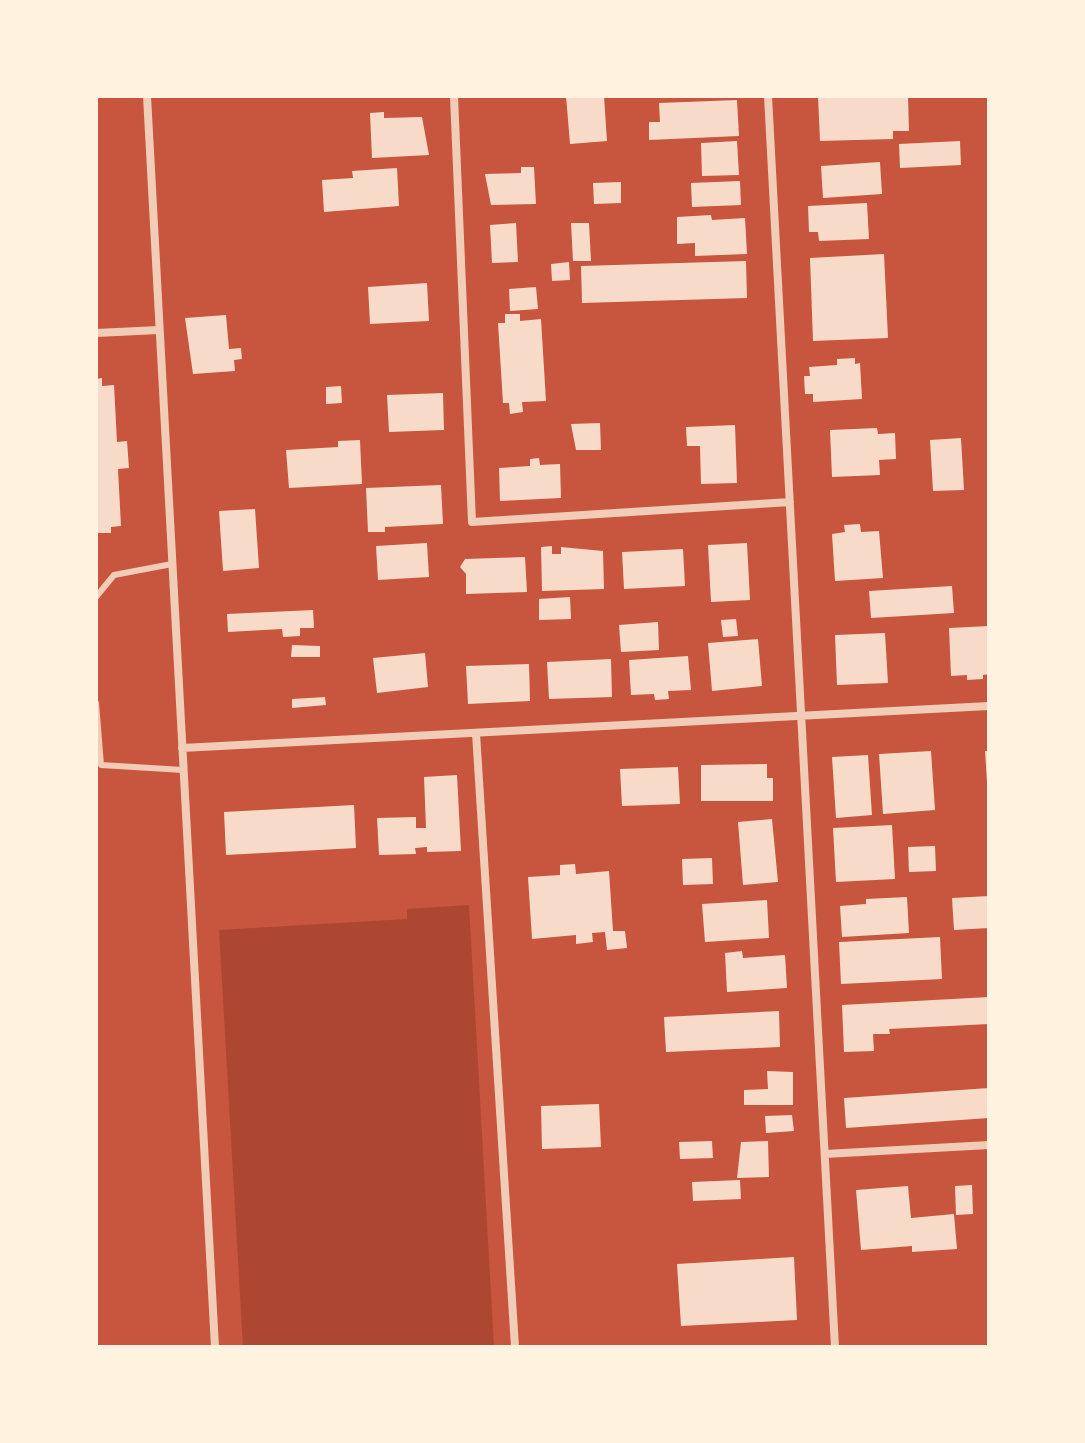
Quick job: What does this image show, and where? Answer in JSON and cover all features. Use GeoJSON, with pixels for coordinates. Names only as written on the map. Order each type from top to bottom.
{"type":"FeatureCollection","features":[{"type":"Feature","properties":{"kind":"street"},"geometry":{"type":"LineString","coordinates":[[147,96],[215,1347]]}},
{"type":"Feature","properties":{"kind":"street"},"geometry":{"type":"LineString","coordinates":[[454,96],[472,522],[790,502]]}},
{"type":"Feature","properties":{"kind":"street"},"geometry":{"type":"LineString","coordinates":[[768,96],[835,1347]]}},
{"type":"Feature","properties":{"kind":"street"},"geometry":{"type":"LineString","coordinates":[[96,333],[159,330]]}},
{"type":"Feature","properties":{"kind":"street"},"geometry":{"type":"LineString","coordinates":[[182,748],[989,706]]}},
{"type":"Feature","properties":{"kind":"street"},"geometry":{"type":"LineString","coordinates":[[476,733],[515,1347]]}},
{"type":"Feature","properties":{"kind":"street"},"geometry":{"type":"LineString","coordinates":[[825,1154],[989,1145]]}},
{"type":"Feature","properties":{"kind":"lane"},"geometry":{"type":"LineString","coordinates":[[96,597],[114,575],[172,564]]}},
{"type":"Feature","properties":{"kind":"lane"},"geometry":{"type":"LineString","coordinates":[[96,703],[98,765],[183,770]]}},
{"type":"Feature","properties":{"kind":"shaded area"},"geometry":{"type":"Polygon","coordinates":[[[469,905],[494,1347],[243,1347],[219,930],[407,919],[407,909],[469,905]]]}},
{"type":"Feature","properties":{"kind":"building"},"geometry":{"type":"Polygon","coordinates":[[[566,96],[604,96],[607,141],[570,144],[566,96]]]}},
{"type":"Feature","properties":{"kind":"building"},"geometry":{"type":"Polygon","coordinates":[[[818,96],[908,96],[909,131],[893,131],[893,139],[820,141],[818,96]]]}},
{"type":"Feature","properties":{"kind":"building"},"geometry":{"type":"Polygon","coordinates":[[[737,100],[739,136],[649,140],[649,122],[660,122],[659,103],[737,100]]]}},
{"type":"Feature","properties":{"kind":"building"},"geometry":{"type":"Polygon","coordinates":[[[384,112],[384,118],[422,117],[429,155],[372,158],[370,113],[384,112]]]}},
{"type":"Feature","properties":{"kind":"building"},"geometry":{"type":"Polygon","coordinates":[[[737,141],[739,175],[702,176],[701,143],[737,141]]]}},
{"type":"Feature","properties":{"kind":"building"},"geometry":{"type":"Polygon","coordinates":[[[960,141],[961,165],[900,168],[899,144],[960,141]]]}},
{"type":"Feature","properties":{"kind":"building"},"geometry":{"type":"Polygon","coordinates":[[[880,162],[882,194],[823,198],[821,166],[880,162]]]}},
{"type":"Feature","properties":{"kind":"building"},"geometry":{"type":"Polygon","coordinates":[[[521,167],[534,167],[536,204],[491,205],[485,174],[521,173],[521,167]]]}},
{"type":"Feature","properties":{"kind":"building"},"geometry":{"type":"Polygon","coordinates":[[[397,168],[399,206],[324,212],[322,180],[353,178],[352,171],[397,168]]]}},
{"type":"Feature","properties":{"kind":"building"},"geometry":{"type":"Polygon","coordinates":[[[740,181],[741,205],[692,207],[691,183],[740,181]]]}},
{"type":"Feature","properties":{"kind":"building"},"geometry":{"type":"Polygon","coordinates":[[[621,182],[621,203],[594,204],[593,183],[621,182]]]}},
{"type":"Feature","properties":{"kind":"building"},"geometry":{"type":"Polygon","coordinates":[[[867,203],[869,239],[819,241],[818,232],[809,232],[808,206],[867,203]]]}},
{"type":"Feature","properties":{"kind":"building"},"geometry":{"type":"Polygon","coordinates":[[[711,215],[712,220],[745,218],[747,254],[695,256],[695,243],[677,244],[677,217],[711,215]]]}},
{"type":"Feature","properties":{"kind":"building"},"geometry":{"type":"Polygon","coordinates":[[[516,223],[518,262],[492,263],[490,225],[516,223]]]}},
{"type":"Feature","properties":{"kind":"building"},"geometry":{"type":"Polygon","coordinates":[[[571,223],[589,223],[591,261],[573,261],[571,223]]]}},
{"type":"Feature","properties":{"kind":"building"},"geometry":{"type":"Polygon","coordinates":[[[884,254],[888,338],[813,341],[810,258],[884,254]]]}},
{"type":"Feature","properties":{"kind":"building"},"geometry":{"type":"Polygon","coordinates":[[[746,261],[747,298],[582,303],[581,266],[746,261]]]}},
{"type":"Feature","properties":{"kind":"building"},"geometry":{"type":"Polygon","coordinates":[[[569,262],[570,280],[552,281],[551,264],[569,262]]]}},
{"type":"Feature","properties":{"kind":"building"},"geometry":{"type":"Polygon","coordinates":[[[427,283],[429,321],[370,324],[368,287],[427,283]]]}},
{"type":"Feature","properties":{"kind":"building"},"geometry":{"type":"Polygon","coordinates":[[[536,287],[538,309],[510,311],[509,289],[536,287]]]}},
{"type":"Feature","properties":{"kind":"building"},"geometry":{"type":"Polygon","coordinates":[[[505,314],[520,314],[520,321],[541,319],[546,401],[522,402],[523,412],[510,414],[509,403],[503,403],[498,323],[505,323],[505,314]]]}},
{"type":"Feature","properties":{"kind":"building"},"geometry":{"type":"Polygon","coordinates":[[[226,315],[229,349],[241,348],[242,359],[234,360],[235,371],[193,374],[185,318],[226,315]]]}},
{"type":"Feature","properties":{"kind":"building"},"geometry":{"type":"Polygon","coordinates":[[[855,358],[855,364],[860,363],[862,399],[813,402],[813,394],[805,394],[804,376],[810,376],[809,367],[837,365],[837,359],[855,358]]]}},
{"type":"Feature","properties":{"kind":"building"},"geometry":{"type":"Polygon","coordinates":[[[102,378],[102,386],[114,385],[117,442],[127,441],[129,468],[118,469],[121,526],[111,527],[111,533],[96,533],[96,379],[102,378]]]}},
{"type":"Feature","properties":{"kind":"building"},"geometry":{"type":"Polygon","coordinates":[[[341,386],[342,403],[326,404],[326,387],[341,386]]]}},
{"type":"Feature","properties":{"kind":"building"},"geometry":{"type":"Polygon","coordinates":[[[443,393],[444,430],[389,432],[387,395],[443,393]]]}},
{"type":"Feature","properties":{"kind":"building"},"geometry":{"type":"Polygon","coordinates":[[[600,423],[601,450],[576,450],[571,424],[600,423]]]}},
{"type":"Feature","properties":{"kind":"building"},"geometry":{"type":"Polygon","coordinates":[[[735,425],[737,483],[701,484],[700,446],[687,446],[686,427],[735,425]]]}},
{"type":"Feature","properties":{"kind":"building"},"geometry":{"type":"Polygon","coordinates":[[[877,428],[878,434],[895,433],[896,459],[879,460],[880,475],[832,477],[830,430],[877,428]]]}},
{"type":"Feature","properties":{"kind":"building"},"geometry":{"type":"Polygon","coordinates":[[[961,438],[964,490],[933,491],[930,440],[961,438]]]}},
{"type":"Feature","properties":{"kind":"building"},"geometry":{"type":"Polygon","coordinates":[[[360,440],[362,484],[289,488],[286,450],[338,447],[338,441],[360,440]]]}},
{"type":"Feature","properties":{"kind":"building"},"geometry":{"type":"Polygon","coordinates":[[[539,458],[540,465],[560,464],[561,498],[500,501],[499,468],[530,466],[530,459],[539,458]]]}},
{"type":"Feature","properties":{"kind":"building"},"geometry":{"type":"Polygon","coordinates":[[[441,485],[443,524],[385,527],[385,532],[368,532],[366,488],[441,485]]]}},
{"type":"Feature","properties":{"kind":"building"},"geometry":{"type":"Polygon","coordinates":[[[255,509],[259,568],[223,571],[219,511],[255,509]]]}},
{"type":"Feature","properties":{"kind":"building"},"geometry":{"type":"Polygon","coordinates":[[[860,524],[861,532],[879,531],[883,578],[835,581],[832,534],[845,532],[844,525],[860,524]]]}},
{"type":"Feature","properties":{"kind":"building"},"geometry":{"type":"Polygon","coordinates":[[[427,543],[429,577],[378,580],[376,546],[427,543]]]}},
{"type":"Feature","properties":{"kind":"building"},"geometry":{"type":"Polygon","coordinates":[[[747,543],[750,600],[711,602],[708,545],[747,543]]]}},
{"type":"Feature","properties":{"kind":"building"},"geometry":{"type":"Polygon","coordinates":[[[552,546],[552,554],[561,554],[561,547],[603,551],[604,589],[542,591],[541,547],[552,546]]]}},
{"type":"Feature","properties":{"kind":"building"},"geometry":{"type":"Polygon","coordinates":[[[683,549],[685,586],[624,589],[622,552],[683,549]]]}},
{"type":"Feature","properties":{"kind":"building"},"geometry":{"type":"Polygon","coordinates":[[[525,557],[527,592],[466,594],[466,574],[460,567],[465,559],[525,557]]]}},
{"type":"Feature","properties":{"kind":"building"},"geometry":{"type":"Polygon","coordinates":[[[952,586],[954,613],[871,618],[869,591],[952,586]]]}},
{"type":"Feature","properties":{"kind":"building"},"geometry":{"type":"Polygon","coordinates":[[[570,597],[571,619],[539,620],[539,599],[570,597]]]}},
{"type":"Feature","properties":{"kind":"building"},"geometry":{"type":"Polygon","coordinates":[[[313,610],[314,628],[300,628],[300,636],[283,637],[282,629],[228,632],[227,614],[313,610]]]}},
{"type":"Feature","properties":{"kind":"building"},"geometry":{"type":"Polygon","coordinates":[[[736,619],[738,636],[723,637],[721,620],[736,619]]]}},
{"type":"Feature","properties":{"kind":"building"},"geometry":{"type":"Polygon","coordinates":[[[658,622],[659,650],[621,652],[619,625],[658,622]]]}},
{"type":"Feature","properties":{"kind":"building"},"geometry":{"type":"Polygon","coordinates":[[[989,626],[989,674],[983,675],[983,679],[967,680],[967,675],[951,676],[949,628],[989,626]]]}},
{"type":"Feature","properties":{"kind":"building"},"geometry":{"type":"Polygon","coordinates":[[[885,633],[888,683],[837,685],[835,635],[885,633]]]}},
{"type":"Feature","properties":{"kind":"building"},"geometry":{"type":"Polygon","coordinates":[[[758,639],[762,686],[712,691],[708,643],[758,639]]]}},
{"type":"Feature","properties":{"kind":"building"},"geometry":{"type":"Polygon","coordinates":[[[292,645],[320,646],[320,657],[291,657],[292,645]]]}},
{"type":"Feature","properties":{"kind":"building"},"geometry":{"type":"Polygon","coordinates":[[[425,653],[428,687],[377,693],[373,658],[425,653]]]}},
{"type":"Feature","properties":{"kind":"building"},"geometry":{"type":"Polygon","coordinates":[[[688,656],[691,690],[668,691],[669,699],[655,700],[654,694],[631,695],[629,660],[688,656]]]}},
{"type":"Feature","properties":{"kind":"building"},"geometry":{"type":"Polygon","coordinates":[[[611,659],[612,697],[549,699],[547,662],[611,659]]]}},
{"type":"Feature","properties":{"kind":"building"},"geometry":{"type":"Polygon","coordinates":[[[529,664],[530,701],[468,704],[466,666],[529,664]]]}},
{"type":"Feature","properties":{"kind":"building"},"geometry":{"type":"Polygon","coordinates":[[[325,697],[326,705],[292,708],[292,699],[325,697]]]}},
{"type":"Feature","properties":{"kind":"building"},"geometry":{"type":"Polygon","coordinates":[[[931,751],[935,810],[883,814],[879,754],[931,751]]]}},
{"type":"Feature","properties":{"kind":"building"},"geometry":{"type":"Polygon","coordinates":[[[985,751],[989,751],[989,782],[987,782],[985,751]]]}},
{"type":"Feature","properties":{"kind":"building"},"geometry":{"type":"Polygon","coordinates":[[[868,755],[872,815],[836,818],[832,757],[868,755]]]}},
{"type":"Feature","properties":{"kind":"building"},"geometry":{"type":"Polygon","coordinates":[[[767,764],[767,778],[773,778],[773,801],[701,801],[701,765],[767,764]]]}},
{"type":"Feature","properties":{"kind":"building"},"geometry":{"type":"Polygon","coordinates":[[[678,767],[680,804],[622,806],[620,769],[678,767]]]}},
{"type":"Feature","properties":{"kind":"building"},"geometry":{"type":"Polygon","coordinates":[[[457,775],[461,851],[427,852],[427,847],[415,848],[416,854],[379,855],[377,818],[416,817],[416,828],[426,828],[424,777],[457,775]]]}},
{"type":"Feature","properties":{"kind":"building"},"geometry":{"type":"Polygon","coordinates":[[[354,805],[356,848],[226,855],[224,812],[354,805]]]}},
{"type":"Feature","properties":{"kind":"building"},"geometry":{"type":"Polygon","coordinates":[[[772,819],[778,882],[743,885],[738,822],[772,819]]]}},
{"type":"Feature","properties":{"kind":"building"},"geometry":{"type":"Polygon","coordinates":[[[892,825],[895,879],[836,882],[833,828],[892,825]]]}},
{"type":"Feature","properties":{"kind":"building"},"geometry":{"type":"Polygon","coordinates":[[[935,846],[936,871],[909,872],[908,847],[935,846]]]}},
{"type":"Feature","properties":{"kind":"building"},"geometry":{"type":"Polygon","coordinates":[[[712,858],[713,884],[683,885],[682,859],[712,858]]]}},
{"type":"Feature","properties":{"kind":"building"},"geometry":{"type":"Polygon","coordinates":[[[575,864],[576,874],[609,871],[613,931],[625,931],[627,948],[607,950],[605,932],[592,933],[593,942],[576,944],[576,935],[532,939],[528,877],[560,875],[560,865],[575,864]]]}},
{"type":"Feature","properties":{"kind":"building"},"geometry":{"type":"Polygon","coordinates":[[[989,896],[989,928],[954,930],[952,898],[989,896]]]}},
{"type":"Feature","properties":{"kind":"building"},"geometry":{"type":"Polygon","coordinates":[[[907,897],[909,933],[842,937],[840,906],[866,904],[866,899],[907,897]]]}},
{"type":"Feature","properties":{"kind":"building"},"geometry":{"type":"Polygon","coordinates":[[[767,900],[769,938],[705,942],[702,904],[767,900]]]}},
{"type":"Feature","properties":{"kind":"building"},"geometry":{"type":"Polygon","coordinates":[[[940,937],[942,979],[841,984],[839,942],[940,937]]]}},
{"type":"Feature","properties":{"kind":"building"},"geometry":{"type":"Polygon","coordinates":[[[742,951],[743,958],[785,955],[787,988],[727,992],[725,953],[742,951]]]}},
{"type":"Feature","properties":{"kind":"building"},"geometry":{"type":"Polygon","coordinates":[[[989,997],[989,1024],[889,1029],[890,1034],[873,1034],[874,1051],[844,1052],[842,1005],[989,997]]]}},
{"type":"Feature","properties":{"kind":"building"},"geometry":{"type":"Polygon","coordinates":[[[779,1011],[780,1047],[666,1052],[664,1017],[779,1011]]]}},
{"type":"Feature","properties":{"kind":"building"},"geometry":{"type":"Polygon","coordinates":[[[767,1071],[793,1072],[793,1105],[744,1105],[744,1090],[768,1089],[767,1071]]]}},
{"type":"Feature","properties":{"kind":"building"},"geometry":{"type":"Polygon","coordinates":[[[989,1088],[989,1118],[846,1128],[844,1098],[989,1088]]]}},
{"type":"Feature","properties":{"kind":"building"},"geometry":{"type":"Polygon","coordinates":[[[599,1104],[601,1147],[542,1149],[541,1106],[599,1104]]]}},
{"type":"Feature","properties":{"kind":"building"},"geometry":{"type":"Polygon","coordinates":[[[792,1115],[794,1131],[766,1133],[765,1116],[792,1115]]]}},
{"type":"Feature","properties":{"kind":"building"},"geometry":{"type":"Polygon","coordinates":[[[712,1141],[713,1158],[680,1159],[679,1142],[712,1141]]]}},
{"type":"Feature","properties":{"kind":"building"},"geometry":{"type":"Polygon","coordinates":[[[768,1141],[769,1177],[737,1178],[741,1142],[768,1141]]]}},
{"type":"Feature","properties":{"kind":"building"},"geometry":{"type":"Polygon","coordinates":[[[740,1180],[741,1199],[693,1201],[692,1182],[740,1180]]]}},
{"type":"Feature","properties":{"kind":"building"},"geometry":{"type":"Polygon","coordinates":[[[972,1185],[973,1214],[956,1215],[955,1186],[972,1185]]]}},
{"type":"Feature","properties":{"kind":"building"},"geometry":{"type":"Polygon","coordinates":[[[908,1186],[911,1218],[954,1214],[957,1249],[912,1252],[912,1246],[861,1250],[856,1190],[908,1186]]]}},
{"type":"Feature","properties":{"kind":"building"},"geometry":{"type":"Polygon","coordinates":[[[794,1257],[797,1320],[681,1326],[677,1264],[794,1257]]]}}]}
